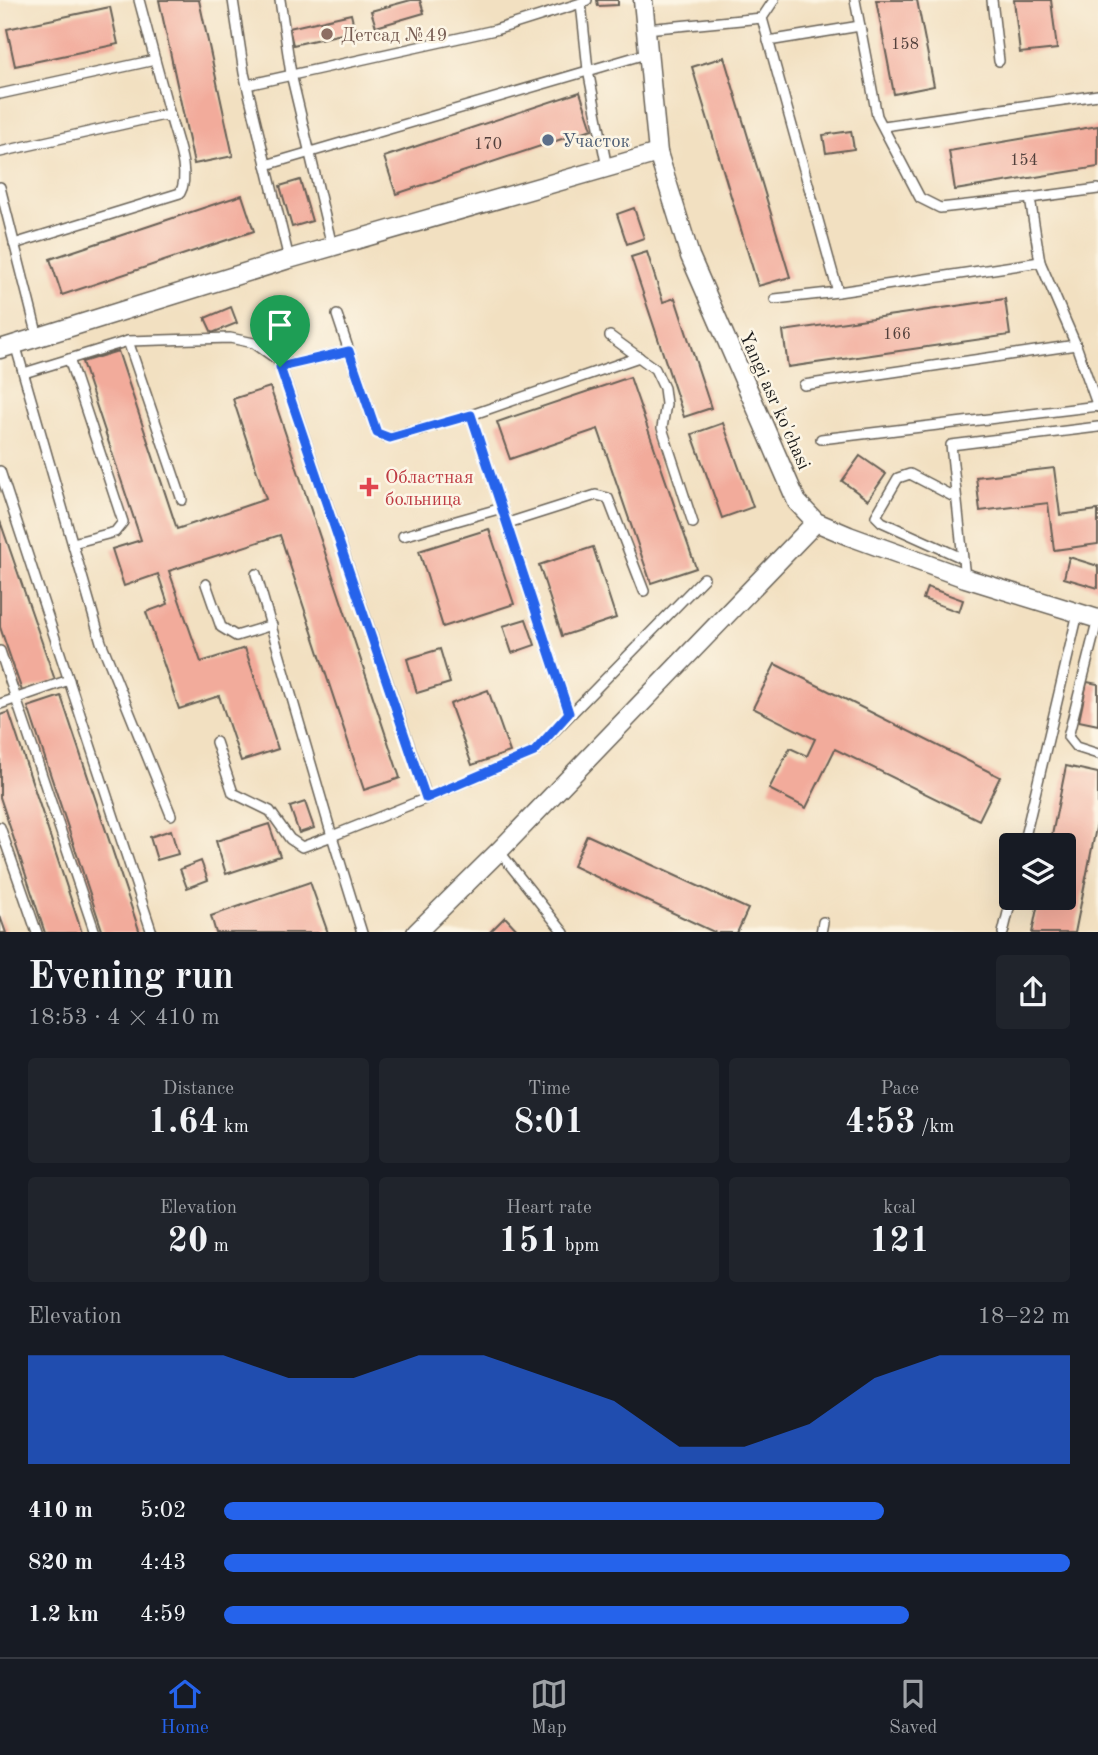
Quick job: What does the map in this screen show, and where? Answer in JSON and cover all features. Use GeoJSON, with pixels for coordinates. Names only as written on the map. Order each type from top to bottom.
{"type":"FeatureCollection","features":[{"type":"Feature","properties":{"kind":"street","name":"Yangi asr ko'chasi"},"geometry":{"type":"LineString","coordinates":[[643,0],[658,153],[695,268],[797,502],[816,522]]}},
{"type":"Feature","properties":{"kind":"street"},"geometry":{"type":"LineString","coordinates":[[8,346],[332,246],[658,153]]}},
{"type":"Feature","properties":{"kind":"street"},"geometry":{"type":"LineString","coordinates":[[417,932],[499,851],[816,522],[965,578],[1098,619]]}},
{"type":"Feature","properties":{"kind":"lane"},"geometry":{"type":"LineString","coordinates":[[14,244],[180,193],[184,185],[184,175],[139,0]]}},
{"type":"Feature","properties":{"kind":"lane"},"geometry":{"type":"LineString","coordinates":[[233,0],[247,85],[289,259]]}},
{"type":"Feature","properties":{"kind":"lane"},"geometry":{"type":"LineString","coordinates":[[280,0],[290,74],[332,246]]}},
{"type":"Feature","properties":{"kind":"lane"},"geometry":{"type":"LineString","coordinates":[[774,0],[762,18],[838,292]]}},
{"type":"Feature","properties":{"kind":"lane"},"geometry":{"type":"LineString","coordinates":[[855,0],[877,116],[920,198],[940,208],[1098,189]]}},
{"type":"Feature","properties":{"kind":"lane"},"geometry":{"type":"LineString","coordinates":[[992,0],[999,61]]}},
{"type":"Feature","properties":{"kind":"lane"},"geometry":{"type":"LineString","coordinates":[[247,85],[495,30],[584,2],[588,70],[607,168]]}},
{"type":"Feature","properties":{"kind":"lane"},"geometry":{"type":"LineString","coordinates":[[646,29],[762,18]]}},
{"type":"Feature","properties":{"kind":"lane"},"geometry":{"type":"LineString","coordinates":[[768,41],[860,26]]}},
{"type":"Feature","properties":{"kind":"lane"},"geometry":{"type":"LineString","coordinates":[[266,165],[649,53]]}},
{"type":"Feature","properties":{"kind":"lane"},"geometry":{"type":"LineString","coordinates":[[0,94],[155,60]]}},
{"type":"Feature","properties":{"kind":"lane"},"geometry":{"type":"LineString","coordinates":[[884,126],[1098,95]]}},
{"type":"Feature","properties":{"kind":"lane"},"geometry":{"type":"LineString","coordinates":[[0,152],[154,115],[171,119]]}},
{"type":"Feature","properties":{"kind":"lane"},"geometry":{"type":"LineString","coordinates":[[0,187],[38,337]]}},
{"type":"Feature","properties":{"kind":"lane"},"geometry":{"type":"LineString","coordinates":[[821,439],[1098,406],[1076,345],[1040,262],[1030,198]]}},
{"type":"Feature","properties":{"kind":"lane"},"geometry":{"type":"LineString","coordinates":[[775,299],[1040,262]]}},
{"type":"Feature","properties":{"kind":"lane"},"geometry":{"type":"LineString","coordinates":[[337,315],[377,433],[390,438],[471,415],[639,357]]}},
{"type":"Feature","properties":{"kind":"lane"},"geometry":{"type":"LineString","coordinates":[[610,336],[655,369],[664,388],[666,404],[662,428],[693,523]]}},
{"type":"Feature","properties":{"kind":"lane"},"geometry":{"type":"LineString","coordinates":[[24,373],[128,341],[230,338],[254,343],[278,360],[426,798]]}},
{"type":"Feature","properties":{"kind":"lane"},"geometry":{"type":"LineString","coordinates":[[128,341],[182,500]]}},
{"type":"Feature","properties":{"kind":"lane"},"geometry":{"type":"LineString","coordinates":[[804,384],[1076,345]]}},
{"type":"Feature","properties":{"kind":"lane"},"geometry":{"type":"LineString","coordinates":[[8,346],[24,373],[101,642],[171,815]]}},
{"type":"Feature","properties":{"kind":"lane"},"geometry":{"type":"LineString","coordinates":[[280,367],[349,351]]}},
{"type":"Feature","properties":{"kind":"lane"},"geometry":{"type":"LineString","coordinates":[[69,359],[122,522],[115,532],[73,543]]}},
{"type":"Feature","properties":{"kind":"lane"},"geometry":{"type":"LineString","coordinates":[[471,415],[569,713]]}},
{"type":"Feature","properties":{"kind":"lane"},"geometry":{"type":"LineString","coordinates":[[965,578],[951,445],[1098,427]]}},
{"type":"Feature","properties":{"kind":"lane"},"geometry":{"type":"LineString","coordinates":[[0,471],[152,932]]}},
{"type":"Feature","properties":{"kind":"lane"},"geometry":{"type":"LineString","coordinates":[[956,498],[910,474],[898,478],[876,516],[881,522],[962,558]]}},
{"type":"Feature","properties":{"kind":"lane"},"geometry":{"type":"LineString","coordinates":[[508,523],[596,495],[608,498],[644,592]]}},
{"type":"Feature","properties":{"kind":"lane"},"geometry":{"type":"LineString","coordinates":[[403,536],[502,508]]}},
{"type":"Feature","properties":{"kind":"lane"},"geometry":{"type":"LineString","coordinates":[[256,574],[362,932]]}},
{"type":"Feature","properties":{"kind":"lane"},"geometry":{"type":"LineString","coordinates":[[216,742],[233,793],[270,811],[290,839],[302,847],[534,752],[569,713],[704,578]]}},
{"type":"Feature","properties":{"kind":"lane"},"geometry":{"type":"LineString","coordinates":[[206,584],[221,627],[236,636],[272,625]]}},
{"type":"Feature","properties":{"kind":"lane"},"geometry":{"type":"LineString","coordinates":[[1026,833],[1078,613]]}},
{"type":"Feature","properties":{"kind":"lane"},"geometry":{"type":"LineString","coordinates":[[1098,619],[1094,649],[1068,737],[1076,747],[1098,754]]}},
{"type":"Feature","properties":{"kind":"lane"},"geometry":{"type":"LineString","coordinates":[[0,651],[94,932]]}},
{"type":"Feature","properties":{"kind":"lane"},"geometry":{"type":"LineString","coordinates":[[0,704],[69,680]]}},
{"type":"Feature","properties":{"kind":"lane"},"geometry":{"type":"LineString","coordinates":[[0,827],[37,932]]}},
{"type":"Feature","properties":{"kind":"lane"},"geometry":{"type":"LineString","coordinates":[[499,851],[563,932]]}},
{"type":"Feature","properties":{"kind":"lane"},"geometry":{"type":"LineString","coordinates":[[1003,932],[1009,910]]}},
{"type":"Feature","properties":{"kind":"lane"},"geometry":{"type":"LineString","coordinates":[[821,932],[823,922]]}},
{"type":"Feature","properties":{"kind":"building"},"geometry":{"type":"Polygon","coordinates":[[[159,0],[199,0],[233,156],[194,164],[159,0]]]}},
{"type":"Feature","properties":{"kind":"building"},"geometry":{"type":"Polygon","coordinates":[[[420,0],[424,13],[376,27],[371,11],[420,0]]]}},
{"type":"Feature","properties":{"kind":"building"},"geometry":{"type":"Polygon","coordinates":[[[597,0],[618,0],[618,5],[598,6],[597,0]]]}},
{"type":"Feature","properties":{"kind":"building"},"geometry":{"type":"Polygon","coordinates":[[[876,0],[917,0],[934,86],[894,94],[876,0]]]}},
{"type":"Feature","properties":{"kind":"building"},"geometry":{"type":"Polygon","coordinates":[[[1014,0],[1051,0],[1057,49],[1020,53],[1014,0]]]}},
{"type":"Feature","properties":{"kind":"building"},"geometry":{"type":"Polygon","coordinates":[[[110,7],[118,44],[15,66],[7,29],[110,7]]]}},
{"type":"Feature","properties":{"kind":"building"},"geometry":{"type":"Polygon","coordinates":[[[351,14],[355,31],[293,45],[289,28],[351,14]]]}},
{"type":"Feature","properties":{"kind":"building"},"geometry":{"type":"Polygon","coordinates":[[[724,57],[790,277],[758,286],[692,67],[724,57]]]}},
{"type":"Feature","properties":{"kind":"building"},"geometry":{"type":"Polygon","coordinates":[[[580,92],[592,129],[396,194],[384,157],[580,92]]]}},
{"type":"Feature","properties":{"kind":"building"},"geometry":{"type":"Polygon","coordinates":[[[1098,126],[1098,167],[955,190],[949,151],[1098,126]]]}},
{"type":"Feature","properties":{"kind":"building"},"geometry":{"type":"Polygon","coordinates":[[[851,131],[854,149],[826,153],[823,135],[851,131]]]}},
{"type":"Feature","properties":{"kind":"building"},"geometry":{"type":"Polygon","coordinates":[[[300,180],[312,221],[292,227],[280,186],[300,180]]]}},
{"type":"Feature","properties":{"kind":"building"},"geometry":{"type":"Polygon","coordinates":[[[242,195],[254,231],[62,295],[50,259],[242,195]]]}},
{"type":"Feature","properties":{"kind":"building"},"geometry":{"type":"Polygon","coordinates":[[[634,208],[644,238],[627,244],[617,214],[634,208]]]}},
{"type":"Feature","properties":{"kind":"building"},"geometry":{"type":"Polygon","coordinates":[[[647,252],[663,302],[675,298],[711,408],[684,417],[631,257],[647,252]]]}},
{"type":"Feature","properties":{"kind":"building"},"geometry":{"type":"Polygon","coordinates":[[[1005,299],[1010,335],[788,367],[783,331],[1005,299]]]}},
{"type":"Feature","properties":{"kind":"building"},"geometry":{"type":"Polygon","coordinates":[[[231,307],[237,323],[212,333],[205,318],[231,307]]]}},
{"type":"Feature","properties":{"kind":"building"},"geometry":{"type":"Polygon","coordinates":[[[118,351],[177,529],[266,499],[233,399],[270,387],[400,778],[364,790],[280,535],[169,571],[201,662],[245,648],[278,749],[241,761],[219,696],[179,709],[146,612],[168,604],[158,574],[124,586],[112,549],[141,540],[82,362],[118,351]]]}},
{"type":"Feature","properties":{"kind":"building"},"geometry":{"type":"Polygon","coordinates":[[[630,377],[696,568],[651,583],[598,429],[510,459],[497,422],[630,377]]]}},
{"type":"Feature","properties":{"kind":"building"},"geometry":{"type":"Polygon","coordinates":[[[723,423],[753,507],[722,518],[692,434],[723,423]]]}},
{"type":"Feature","properties":{"kind":"building"},"geometry":{"type":"Polygon","coordinates":[[[860,456],[886,474],[868,500],[842,481],[860,456]]]}},
{"type":"Feature","properties":{"kind":"building"},"geometry":{"type":"Polygon","coordinates":[[[1054,468],[1060,515],[1098,510],[1098,544],[1054,550],[1048,503],[980,511],[976,477],[1054,468]]]}},
{"type":"Feature","properties":{"kind":"building"},"geometry":{"type":"Polygon","coordinates":[[[0,521],[55,680],[22,691],[0,627],[0,521]]]}},
{"type":"Feature","properties":{"kind":"building"},"geometry":{"type":"Polygon","coordinates":[[[489,529],[514,604],[443,627],[419,551],[489,529]]]}},
{"type":"Feature","properties":{"kind":"building"},"geometry":{"type":"Polygon","coordinates":[[[593,547],[616,618],[562,636],[539,565],[593,547]]]}},
{"type":"Feature","properties":{"kind":"building"},"geometry":{"type":"Polygon","coordinates":[[[1069,557],[1098,566],[1098,588],[1064,578],[1069,557]]]}},
{"type":"Feature","properties":{"kind":"building"},"geometry":{"type":"Polygon","coordinates":[[[927,587],[963,600],[959,612],[923,599],[927,587]]]}},
{"type":"Feature","properties":{"kind":"building"},"geometry":{"type":"Polygon","coordinates":[[[526,619],[535,645],[512,653],[503,626],[526,619]]]}},
{"type":"Feature","properties":{"kind":"building"},"geometry":{"type":"Polygon","coordinates":[[[440,649],[450,683],[417,693],[407,659],[440,649]]]}},
{"type":"Feature","properties":{"kind":"building"},"geometry":{"type":"Polygon","coordinates":[[[775,664],[1000,777],[979,820],[835,749],[806,808],[769,789],[790,748],[807,756],[815,739],[753,708],[775,664]]]}},
{"type":"Feature","properties":{"kind":"building"},"geometry":{"type":"Polygon","coordinates":[[[1087,682],[1098,684],[1098,725],[1079,721],[1087,682]]]}},
{"type":"Feature","properties":{"kind":"building"},"geometry":{"type":"Polygon","coordinates":[[[488,690],[510,752],[472,765],[450,704],[488,690]]]}},
{"type":"Feature","properties":{"kind":"building"},"geometry":{"type":"Polygon","coordinates":[[[61,696],[140,932],[103,932],[28,707],[61,696]]]}},
{"type":"Feature","properties":{"kind":"building"},"geometry":{"type":"Polygon","coordinates":[[[9,712],[82,932],[45,932],[0,797],[0,715],[9,712]]]}},
{"type":"Feature","properties":{"kind":"building"},"geometry":{"type":"Polygon","coordinates":[[[1066,766],[1098,773],[1098,818],[1075,932],[1032,932],[1037,910],[1076,910],[1076,833],[1052,833],[1066,766]]]}},
{"type":"Feature","properties":{"kind":"building"},"geometry":{"type":"Polygon","coordinates":[[[305,802],[314,828],[299,833],[290,807],[305,802]]]}},
{"type":"Feature","properties":{"kind":"building"},"geometry":{"type":"Polygon","coordinates":[[[269,824],[280,856],[226,874],[216,841],[269,824]]]}},
{"type":"Feature","properties":{"kind":"building"},"geometry":{"type":"Polygon","coordinates":[[[171,830],[178,854],[157,860],[150,837],[171,830]]]}},
{"type":"Feature","properties":{"kind":"building"},"geometry":{"type":"Polygon","coordinates":[[[587,835],[748,909],[737,932],[714,932],[573,866],[587,835]]]}},
{"type":"Feature","properties":{"kind":"building"},"geometry":{"type":"Polygon","coordinates":[[[201,861],[208,880],[187,888],[180,869],[201,861]]]}},
{"type":"Feature","properties":{"kind":"building"},"geometry":{"type":"Polygon","coordinates":[[[310,882],[328,932],[216,932],[211,916],[310,882]]]}},
{"type":"Feature","properties":{"kind":"building"},"geometry":{"type":"Polygon","coordinates":[[[0,916],[6,932],[0,932],[0,916]]]}},
{"type":"Feature","properties":{"kind":"building"},"geometry":{"type":"Polygon","coordinates":[[[505,917],[519,932],[490,932],[505,917]]]}},
{"type":"Feature","properties":{"kind":"place","name":"Детсад №49"},"geometry":{"type":"Point","coordinates":[327,34]}},
{"type":"Feature","properties":{"kind":"place","name":"Участок"},"geometry":{"type":"Point","coordinates":[548,140]}},
{"type":"Feature","properties":{"kind":"place","name":"Областная больница"},"geometry":{"type":"Point","coordinates":[369,487]}},
{"type":"Feature","properties":{"kind":"route"},"geometry":{"type":"LineString","coordinates":[[349,351],[377,433],[390,438],[471,415],[569,713],[534,752],[426,798],[280,367],[349,351]]}}]}
